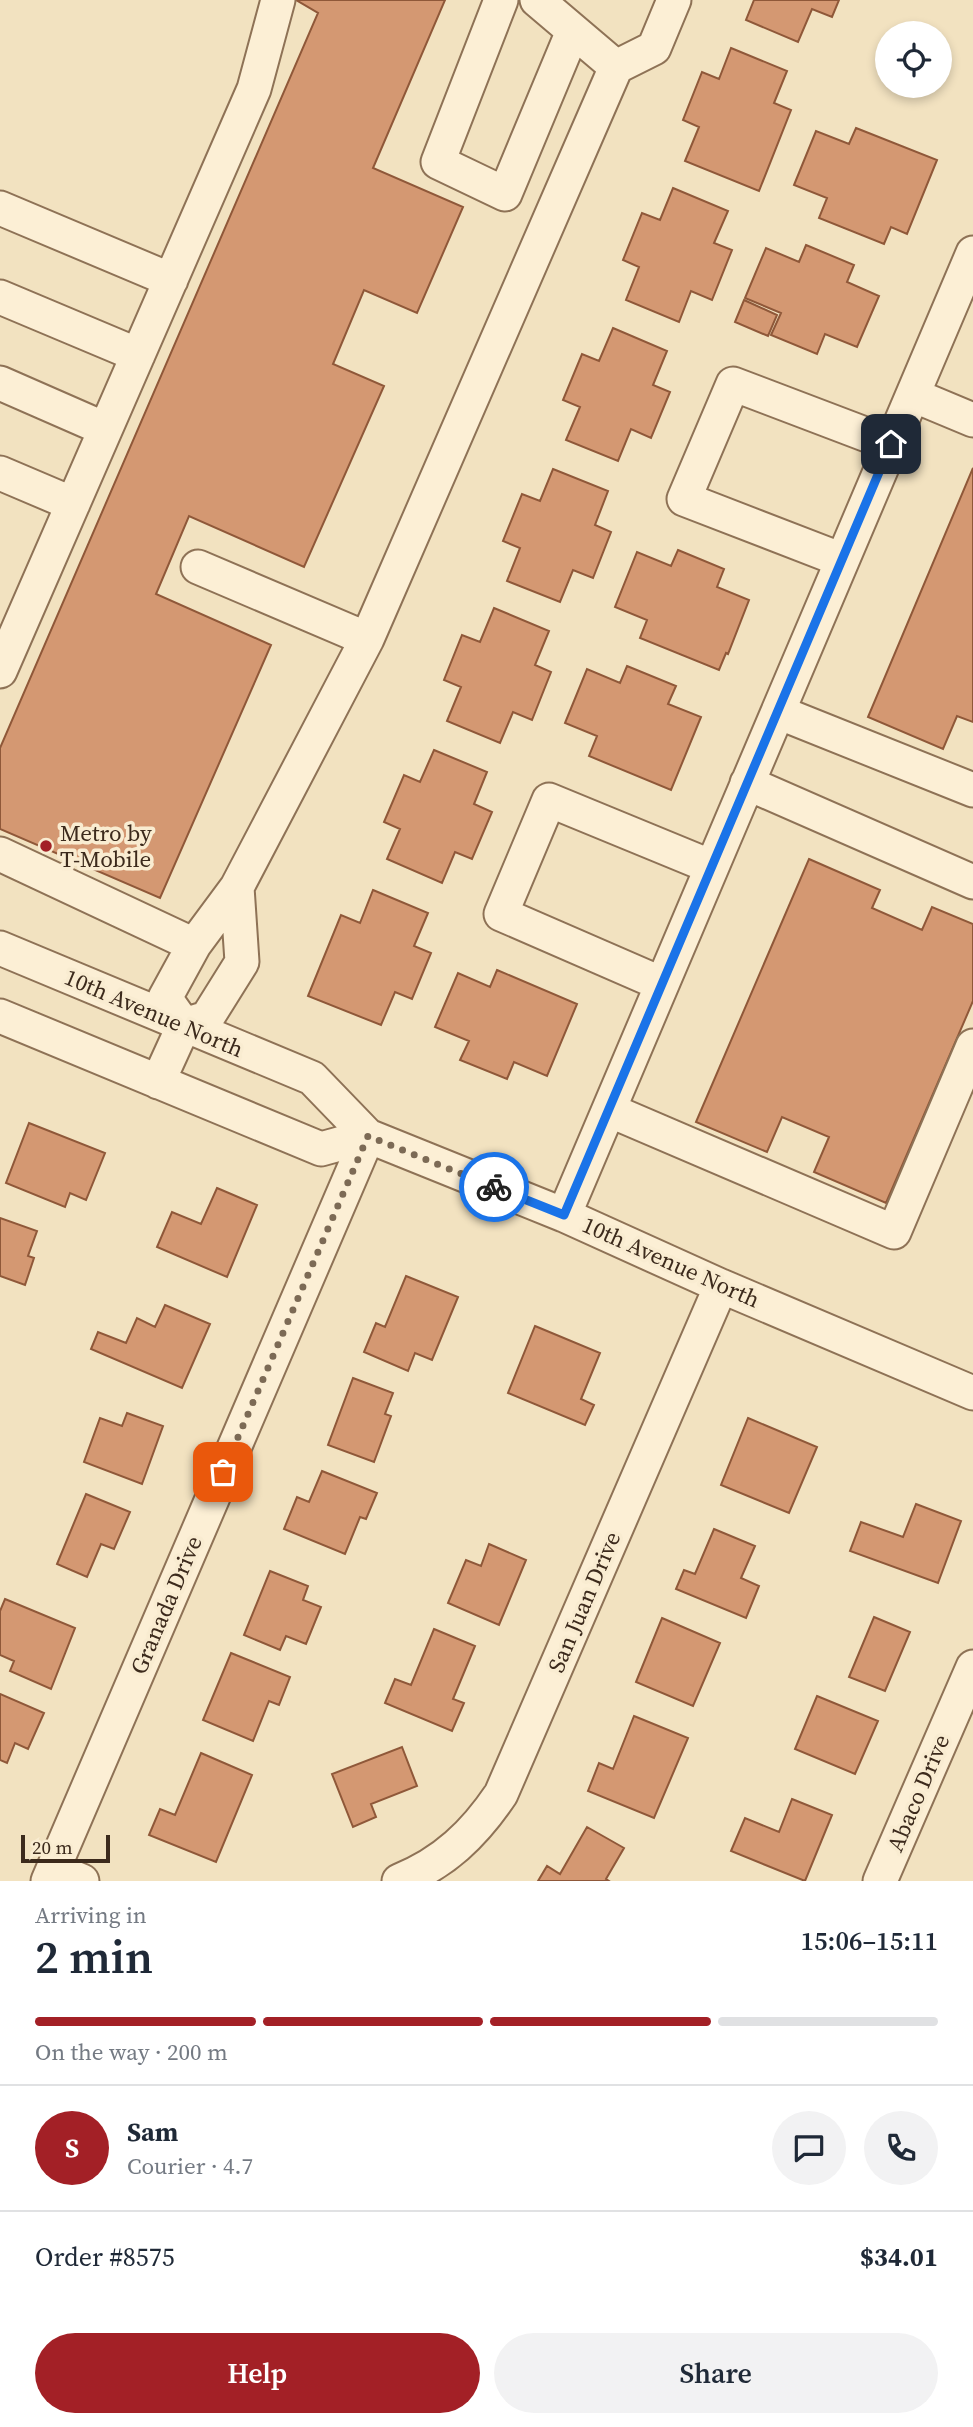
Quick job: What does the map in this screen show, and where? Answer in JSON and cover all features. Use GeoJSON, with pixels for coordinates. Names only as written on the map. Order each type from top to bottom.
{"type":"FeatureCollection","features":[{"type":"Feature","properties":{"kind":"street"},"geometry":{"type":"LineString","coordinates":[[0,671],[254,89],[278,0]]}},
{"type":"Feature","properties":{"kind":"street"},"geometry":{"type":"LineString","coordinates":[[501,0],[438,162],[505,194],[573,31]]}},
{"type":"Feature","properties":{"kind":"street"},"geometry":{"type":"LineString","coordinates":[[537,0],[616,68]]}},
{"type":"Feature","properties":{"kind":"street"},"geometry":{"type":"LineString","coordinates":[[184,1025],[165,998],[194,946],[237,887],[367,639],[616,68],[654,48],[674,0]]}},
{"type":"Feature","properties":{"kind":"street"},"geometry":{"type":"LineString","coordinates":[[0,208],[171,280]]}},
{"type":"Feature","properties":{"kind":"street"},"geometry":{"type":"LineString","coordinates":[[564,1215],[973,253]]}},
{"type":"Feature","properties":{"kind":"street"},"geometry":{"type":"LineString","coordinates":[[0,297],[138,355]]}},
{"type":"Feature","properties":{"kind":"street"},"geometry":{"type":"LineString","coordinates":[[0,383],[105,429]]}},
{"type":"Feature","properties":{"kind":"street"},"geometry":{"type":"LineString","coordinates":[[842,560],[684,499],[733,384],[891,444]]}},
{"type":"Feature","properties":{"kind":"street"},"geometry":{"type":"LineString","coordinates":[[913,395],[973,420]]}},
{"type":"Feature","properties":{"kind":"street"},"geometry":{"type":"LineString","coordinates":[[0,474],[73,504]]}},
{"type":"Feature","properties":{"kind":"street"},"geometry":{"type":"LineString","coordinates":[[198,567],[367,639]]}},
{"type":"Feature","properties":{"kind":"street"},"geometry":{"type":"LineString","coordinates":[[778,712],[973,790]]}},
{"type":"Feature","properties":{"kind":"street"},"geometry":{"type":"LineString","coordinates":[[747,783],[973,882]]}},
{"type":"Feature","properties":{"kind":"street"},"geometry":{"type":"LineString","coordinates":[[662,984],[501,914],[549,800],[712,867]]}},
{"type":"Feature","properties":{"kind":"street"},"geometry":{"type":"LineString","coordinates":[[0,853],[194,946]]}},
{"type":"Feature","properties":{"kind":"street"},"geometry":{"type":"LineString","coordinates":[[158,1082],[184,1025],[207,1018],[242,962],[237,887]]}},
{"type":"Feature","properties":{"kind":"street","name":"10th Avenue North"},"geometry":{"type":"LineString","coordinates":[[0,948],[312,1078],[368,1136],[564,1215],[973,1393]]}},
{"type":"Feature","properties":{"kind":"street"},"geometry":{"type":"LineString","coordinates":[[0,1016],[321,1149],[368,1136]]}},
{"type":"Feature","properties":{"kind":"street"},"geometry":{"type":"LineString","coordinates":[[609,1110],[894,1232],[973,1046]]}},
{"type":"Feature","properties":{"kind":"street","name":"Granada Drive"},"geometry":{"type":"LineString","coordinates":[[61,1877],[368,1136]]}},
{"type":"Feature","properties":{"kind":"street","name":"San Juan Drive"},"geometry":{"type":"LineString","coordinates":[[399,1881],[438,1862],[457,1848],[501,1794],[722,1286]]}},
{"type":"Feature","properties":{"kind":"street","name":"Abaco Drive"},"geometry":{"type":"LineString","coordinates":[[880,1881],[973,1667]]}},
{"type":"Feature","properties":{"kind":"building"},"geometry":{"type":"Polygon","coordinates":[[[296,0],[445,0],[373,168],[463,207],[417,313],[364,290],[333,364],[384,386],[304,567],[189,516],[156,594],[271,645],[160,898],[0,829],[0,748],[318,13],[296,0]]]}},
{"type":"Feature","properties":{"kind":"building"},"geometry":{"type":"Polygon","coordinates":[[[754,0],[839,0],[832,17],[812,9],[798,42],[746,20],[754,0]]]}},
{"type":"Feature","properties":{"kind":"building"},"geometry":{"type":"Polygon","coordinates":[[[731,48],[787,71],[774,103],[791,110],[759,191],[685,161],[699,127],[683,120],[702,72],[719,79],[731,48]]]}},
{"type":"Feature","properties":{"kind":"building"},"geometry":{"type":"Polygon","coordinates":[[[856,128],[937,160],[907,234],[891,227],[884,244],[819,218],[827,198],[794,185],[816,131],[849,144],[856,128]]]}},
{"type":"Feature","properties":{"kind":"building"},"geometry":{"type":"Polygon","coordinates":[[[673,188],[728,211],[714,243],[732,250],[712,300],[691,291],[679,322],[626,300],[639,267],[623,260],[642,213],[660,220],[673,188]]]}},
{"type":"Feature","properties":{"kind":"building"},"geometry":{"type":"Polygon","coordinates":[[[806,245],[854,265],[847,282],[879,296],[857,347],[825,334],[817,354],[771,335],[781,313],[745,298],[766,248],[799,262],[806,245]]]}},
{"type":"Feature","properties":{"kind":"building"},"geometry":{"type":"Polygon","coordinates":[[[744,300],[777,315],[768,336],[735,322],[744,300]]]}},
{"type":"Feature","properties":{"kind":"building"},"geometry":{"type":"Polygon","coordinates":[[[613,328],[667,351],[653,385],[670,392],[651,438],[631,429],[618,461],[566,440],[580,407],[563,400],[582,354],[599,361],[613,328]]]}},
{"type":"Feature","properties":{"kind":"building"},"geometry":{"type":"Polygon","coordinates":[[[973,468],[973,722],[957,716],[943,749],[868,717],[973,468]]]}},
{"type":"Feature","properties":{"kind":"building"},"geometry":{"type":"Polygon","coordinates":[[[553,469],[608,491],[595,525],[611,532],[593,578],[573,570],[560,602],[507,581],[520,548],[503,541],[522,494],[540,501],[553,469]]]}},
{"type":"Feature","properties":{"kind":"building"},"geometry":{"type":"Polygon","coordinates":[[[678,550],[724,569],[717,587],[749,600],[719,670],[640,638],[647,620],[615,607],[637,552],[671,566],[678,550]]]}},
{"type":"Feature","properties":{"kind":"building"},"geometry":{"type":"Polygon","coordinates":[[[494,608],[549,631],[535,665],[551,672],[532,720],[513,712],[500,743],[447,721],[461,687],[444,680],[462,635],[480,642],[494,608]]]}},
{"type":"Feature","properties":{"kind":"building"},"geometry":{"type":"Polygon","coordinates":[[[627,666],[676,686],[668,704],[701,717],[671,790],[589,756],[597,736],[565,723],[587,669],[620,683],[627,666]]]}},
{"type":"Feature","properties":{"kind":"building"},"geometry":{"type":"Polygon","coordinates":[[[434,750],[487,772],[474,804],[492,812],[472,859],[455,852],[442,883],[387,859],[400,829],[384,822],[404,775],[420,782],[434,750]]]}},
{"type":"Feature","properties":{"kind":"building"},"geometry":{"type":"Polygon","coordinates":[[[809,859],[880,890],[872,908],[922,930],[932,907],[973,924],[973,1001],[886,1203],[814,1172],[829,1137],[782,1117],[767,1152],[696,1122],[809,859]]]}},
{"type":"Feature","properties":{"kind":"building"},"geometry":{"type":"Polygon","coordinates":[[[373,890],[428,913],[414,946],[431,953],[412,999],[395,992],[381,1025],[308,996],[341,915],[360,923],[373,890]]]}},
{"type":"Feature","properties":{"kind":"building"},"geometry":{"type":"Polygon","coordinates":[[[497,970],[577,1004],[547,1076],[514,1062],[507,1079],[460,1060],[469,1041],[435,1027],[458,973],[490,987],[497,970]]]}},
{"type":"Feature","properties":{"kind":"building"},"geometry":{"type":"Polygon","coordinates":[[[29,1123],[105,1153],[86,1200],[70,1193],[65,1207],[6,1183],[29,1123]]]}},
{"type":"Feature","properties":{"kind":"building"},"geometry":{"type":"Polygon","coordinates":[[[217,1188],[257,1205],[227,1277],[157,1247],[172,1212],[201,1224],[217,1188]]]}},
{"type":"Feature","properties":{"kind":"building"},"geometry":{"type":"Polygon","coordinates":[[[0,1218],[37,1231],[28,1256],[34,1258],[25,1285],[0,1276],[0,1218]]]}},
{"type":"Feature","properties":{"kind":"building"},"geometry":{"type":"Polygon","coordinates":[[[406,1276],[458,1297],[432,1360],[415,1353],[408,1371],[364,1352],[376,1323],[385,1327],[406,1276]]]}},
{"type":"Feature","properties":{"kind":"building"},"geometry":{"type":"Polygon","coordinates":[[[165,1305],[210,1324],[182,1388],[91,1349],[98,1332],[126,1343],[137,1318],[155,1327],[165,1305]]]}},
{"type":"Feature","properties":{"kind":"building"},"geometry":{"type":"Polygon","coordinates":[[[535,1326],[600,1353],[581,1399],[594,1405],[585,1425],[508,1393],[535,1326]]]}},
{"type":"Feature","properties":{"kind":"building"},"geometry":{"type":"Polygon","coordinates":[[[353,1378],[393,1393],[385,1414],[391,1416],[374,1462],[328,1445],[353,1378]]]}},
{"type":"Feature","properties":{"kind":"building"},"geometry":{"type":"Polygon","coordinates":[[[127,1413],[163,1426],[142,1484],[84,1462],[100,1418],[122,1426],[127,1413]]]}},
{"type":"Feature","properties":{"kind":"building"},"geometry":{"type":"Polygon","coordinates":[[[748,1418],[817,1447],[789,1513],[721,1485],[748,1418]]]}},
{"type":"Feature","properties":{"kind":"building"},"geometry":{"type":"Polygon","coordinates":[[[322,1471],[377,1493],[366,1519],[360,1517],[345,1554],[284,1529],[297,1497],[309,1502],[322,1471]]]}},
{"type":"Feature","properties":{"kind":"building"},"geometry":{"type":"Polygon","coordinates":[[[86,1494],[130,1512],[114,1549],[101,1544],[87,1577],[57,1564],[86,1494]]]}},
{"type":"Feature","properties":{"kind":"building"},"geometry":{"type":"Polygon","coordinates":[[[916,1504],[961,1521],[938,1583],[850,1551],[861,1522],[903,1537],[916,1504]]]}},
{"type":"Feature","properties":{"kind":"building"},"geometry":{"type":"Polygon","coordinates":[[[714,1529],[755,1546],[741,1578],[759,1586],[746,1618],[676,1589],[684,1570],[695,1574],[714,1529]]]}},
{"type":"Feature","properties":{"kind":"building"},"geometry":{"type":"Polygon","coordinates":[[[489,1544],[526,1560],[499,1625],[448,1603],[466,1560],[481,1566],[489,1544]]]}},
{"type":"Feature","properties":{"kind":"building"},"geometry":{"type":"Polygon","coordinates":[[[270,1571],[308,1586],[303,1600],[321,1607],[306,1644],[286,1636],[280,1650],[244,1635],[270,1571]]]}},
{"type":"Feature","properties":{"kind":"building"},"geometry":{"type":"Polygon","coordinates":[[[5,1599],[75,1628],[51,1689],[10,1671],[14,1661],[0,1655],[0,1611],[5,1599]]]}},
{"type":"Feature","properties":{"kind":"building"},"geometry":{"type":"Polygon","coordinates":[[[874,1617],[910,1632],[885,1691],[849,1677],[874,1617]]]}},
{"type":"Feature","properties":{"kind":"building"},"geometry":{"type":"Polygon","coordinates":[[[662,1618],[720,1643],[693,1706],[636,1682],[662,1618]]]}},
{"type":"Feature","properties":{"kind":"building"},"geometry":{"type":"Polygon","coordinates":[[[434,1629],[475,1646],[453,1699],[464,1703],[452,1731],[385,1703],[395,1679],[411,1685],[434,1629]]]}},
{"type":"Feature","properties":{"kind":"building"},"geometry":{"type":"Polygon","coordinates":[[[231,1653],[290,1677],[279,1705],[269,1701],[253,1741],[203,1720],[231,1653]]]}},
{"type":"Feature","properties":{"kind":"building"},"geometry":{"type":"Polygon","coordinates":[[[0,1694],[44,1713],[28,1749],[15,1743],[7,1763],[0,1760],[0,1694]]]}},
{"type":"Feature","properties":{"kind":"building"},"geometry":{"type":"Polygon","coordinates":[[[817,1696],[878,1721],[855,1774],[795,1749],[817,1696]]]}},
{"type":"Feature","properties":{"kind":"building"},"geometry":{"type":"Polygon","coordinates":[[[634,1716],[688,1738],[654,1818],[588,1791],[599,1763],[613,1769],[634,1716]]]}},
{"type":"Feature","properties":{"kind":"building"},"geometry":{"type":"Polygon","coordinates":[[[402,1747],[417,1786],[371,1804],[376,1817],[353,1827],[332,1774],[402,1747]]]}},
{"type":"Feature","properties":{"kind":"building"},"geometry":{"type":"Polygon","coordinates":[[[201,1753],[252,1775],[216,1862],[149,1835],[160,1809],[175,1815],[201,1753]]]}},
{"type":"Feature","properties":{"kind":"building"},"geometry":{"type":"Polygon","coordinates":[[[792,1799],[832,1815],[805,1881],[731,1851],[745,1818],[779,1832],[792,1799]]]}},
{"type":"Feature","properties":{"kind":"building"},"geometry":{"type":"Polygon","coordinates":[[[587,1827],[624,1848],[606,1879],[609,1881],[538,1881],[547,1866],[560,1874],[587,1827]]]}},
{"type":"Feature","properties":{"kind":"way so far"},"geometry":{"type":"LineString","coordinates":[[223,1472],[368,1136],[494,1187]]}},
{"type":"Feature","properties":{"kind":"place","name":"Metro by T-Mobile"},"geometry":{"type":"Point","coordinates":[46,846]}},
{"type":"Feature","properties":{"kind":"route"},"geometry":{"type":"LineString","coordinates":[[494,1187],[564,1215],[891,444]]}}]}
